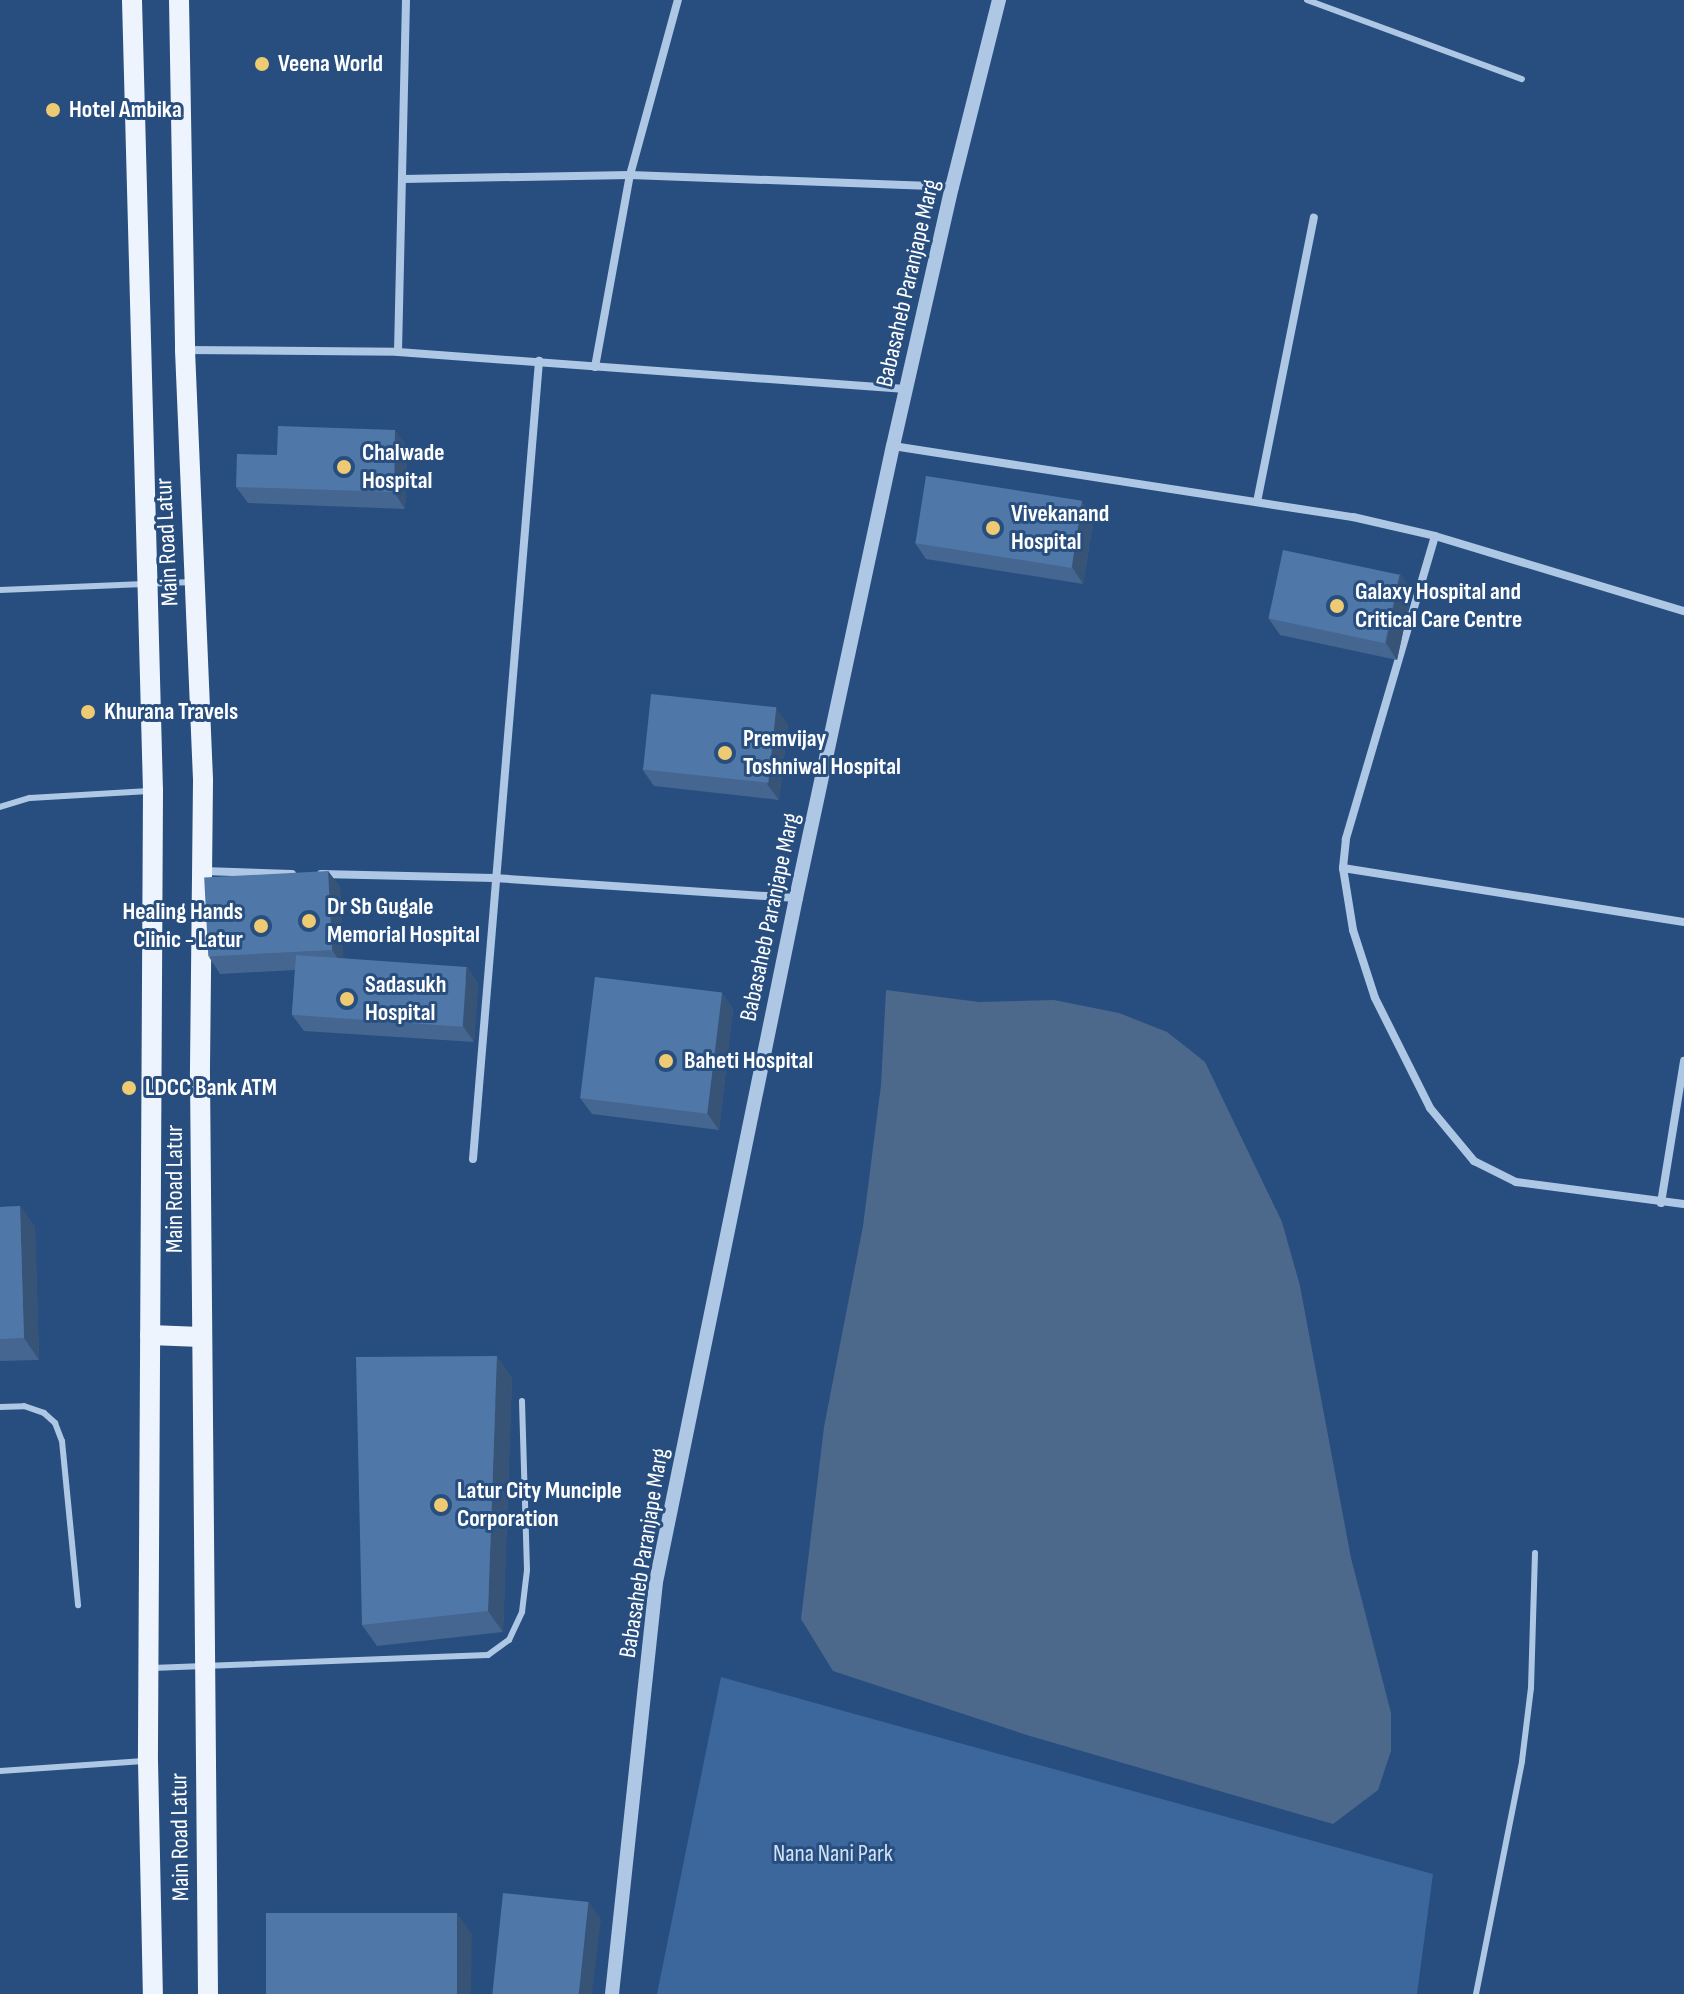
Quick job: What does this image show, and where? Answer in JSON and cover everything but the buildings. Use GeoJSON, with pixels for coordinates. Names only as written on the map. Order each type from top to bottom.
{"type":"FeatureCollection","features":[{"type":"Feature","properties":{"kind":"main road","name":"Main Road Latur"},"geometry":{"type":"LineString","coordinates":[[132,0],[153,790],[148,1669],[153,1994]]}},
{"type":"Feature","properties":{"kind":"main road","name":"Main Road Latur"},"geometry":{"type":"LineString","coordinates":[[179,0],[185,350],[203,871],[201,1337],[208,1994]]}},
{"type":"Feature","properties":{"kind":"main road"},"geometry":{"type":"LineString","coordinates":[[150,1335],[201,1337]]}},
{"type":"Feature","properties":{"kind":"street"},"geometry":{"type":"LineString","coordinates":[[398,352],[406,0]]}},
{"type":"Feature","properties":{"kind":"street"},"geometry":{"type":"LineString","coordinates":[[595,367],[630,175],[678,0]]}},
{"type":"Feature","properties":{"kind":"street","name":"Babasaheb Paranjape Marg"},"geometry":{"type":"LineString","coordinates":[[612,1994],[656,1582],[796,898],[893,446],[952,187],[999,0]]}},
{"type":"Feature","properties":{"kind":"street"},"geometry":{"type":"LineString","coordinates":[[402,179],[630,175],[952,187]]}},
{"type":"Feature","properties":{"kind":"street"},"geometry":{"type":"LineString","coordinates":[[1257,502],[1314,218]]}},
{"type":"Feature","properties":{"kind":"street"},"geometry":{"type":"LineString","coordinates":[[185,350],[398,352],[906,389]]}},
{"type":"Feature","properties":{"kind":"street"},"geometry":{"type":"LineString","coordinates":[[473,1159],[539,361]]}},
{"type":"Feature","properties":{"kind":"street"},"geometry":{"type":"LineString","coordinates":[[893,446],[1257,502],[1435,536],[1684,611]]}},
{"type":"Feature","properties":{"kind":"street"},"geometry":{"type":"LineString","coordinates":[[1435,536],[1346,839],[1343,868],[1353,930],[1375,998],[1430,1108],[1474,1161],[1516,1182],[1684,1204]]}},
{"type":"Feature","properties":{"kind":"street"},"geometry":{"type":"LineString","coordinates":[[1343,868],[1684,922]]}},
{"type":"Feature","properties":{"kind":"street"},"geometry":{"type":"LineString","coordinates":[[203,871],[494,878],[796,898]]}},
{"type":"Feature","properties":{"kind":"street"},"geometry":{"type":"LineString","coordinates":[[1661,1203],[1684,1061]]}},
{"type":"Feature","properties":{"kind":"lane"},"geometry":{"type":"LineString","coordinates":[[1307,0],[1522,79]]}},
{"type":"Feature","properties":{"kind":"lane"},"geometry":{"type":"LineString","coordinates":[[0,590],[195,582]]}},
{"type":"Feature","properties":{"kind":"lane"},"geometry":{"type":"LineString","coordinates":[[0,807],[30,798],[153,790]]}},
{"type":"Feature","properties":{"kind":"lane"},"geometry":{"type":"LineString","coordinates":[[148,1669],[203,1664],[488,1655],[509,1640],[522,1612],[527,1570],[522,1401]]}},
{"type":"Feature","properties":{"kind":"lane"},"geometry":{"type":"LineString","coordinates":[[0,1407],[24,1406],[44,1413],[55,1423],[62,1441],[78,1605]]}},
{"type":"Feature","properties":{"kind":"lane"},"geometry":{"type":"LineString","coordinates":[[1476,1994],[1522,1761],[1531,1688],[1535,1553]]}},
{"type":"Feature","properties":{"kind":"lane"},"geometry":{"type":"LineString","coordinates":[[0,1771],[148,1761]]}},
{"type":"Feature","properties":{"kind":"green space","name":"Nana Nani Park"},"geometry":{"type":"Polygon","coordinates":[[[721,1677],[1433,1874],[1417,1994],[657,1994],[721,1677]]]}},
{"type":"Feature","properties":{"kind":"shaded area"},"geometry":{"type":"Polygon","coordinates":[[[886,990],[979,1002],[1054,1000],[1119,1013],[1167,1032],[1205,1062],[1282,1222],[1300,1286],[1351,1558],[1391,1713],[1391,1751],[1378,1790],[1333,1824],[1030,1736],[833,1671],[801,1619],[824,1427],[863,1226],[881,1085],[886,990]]]}},
{"type":"Feature","properties":{"kind":"place","name":"Veena World"},"geometry":{"type":"Point","coordinates":[262,64]}},
{"type":"Feature","properties":{"kind":"place","name":"Hotel Ambika"},"geometry":{"type":"Point","coordinates":[53,110]}},
{"type":"Feature","properties":{"kind":"place","name":"Chalwade Hospital"},"geometry":{"type":"Point","coordinates":[344,467]}},
{"type":"Feature","properties":{"kind":"place","name":"Vivekanand Hospital"},"geometry":{"type":"Point","coordinates":[993,528]}},
{"type":"Feature","properties":{"kind":"place","name":"Galaxy Hospital and Critical Care Centre"},"geometry":{"type":"Point","coordinates":[1337,606]}},
{"type":"Feature","properties":{"kind":"place","name":"Khurana Travels"},"geometry":{"type":"Point","coordinates":[88,712]}},
{"type":"Feature","properties":{"kind":"place","name":"Premvijay Toshniwal Hospital"},"geometry":{"type":"Point","coordinates":[725,753]}},
{"type":"Feature","properties":{"kind":"place","name":"Dr Sb Gugale Memorial Hospital"},"geometry":{"type":"Point","coordinates":[309,921]}},
{"type":"Feature","properties":{"kind":"place","name":"Healing Hands Clinic - Latur"},"geometry":{"type":"Point","coordinates":[261,926]}},
{"type":"Feature","properties":{"kind":"place","name":"Sadasukh Hospital"},"geometry":{"type":"Point","coordinates":[347,999]}},
{"type":"Feature","properties":{"kind":"place","name":"Baheti Hospital"},"geometry":{"type":"Point","coordinates":[666,1061]}},
{"type":"Feature","properties":{"kind":"place","name":"LDCC Bank ATM"},"geometry":{"type":"Point","coordinates":[129,1088]}},
{"type":"Feature","properties":{"kind":"place","name":"Latur City Munciple Corporation"},"geometry":{"type":"Point","coordinates":[441,1505]}}]}
